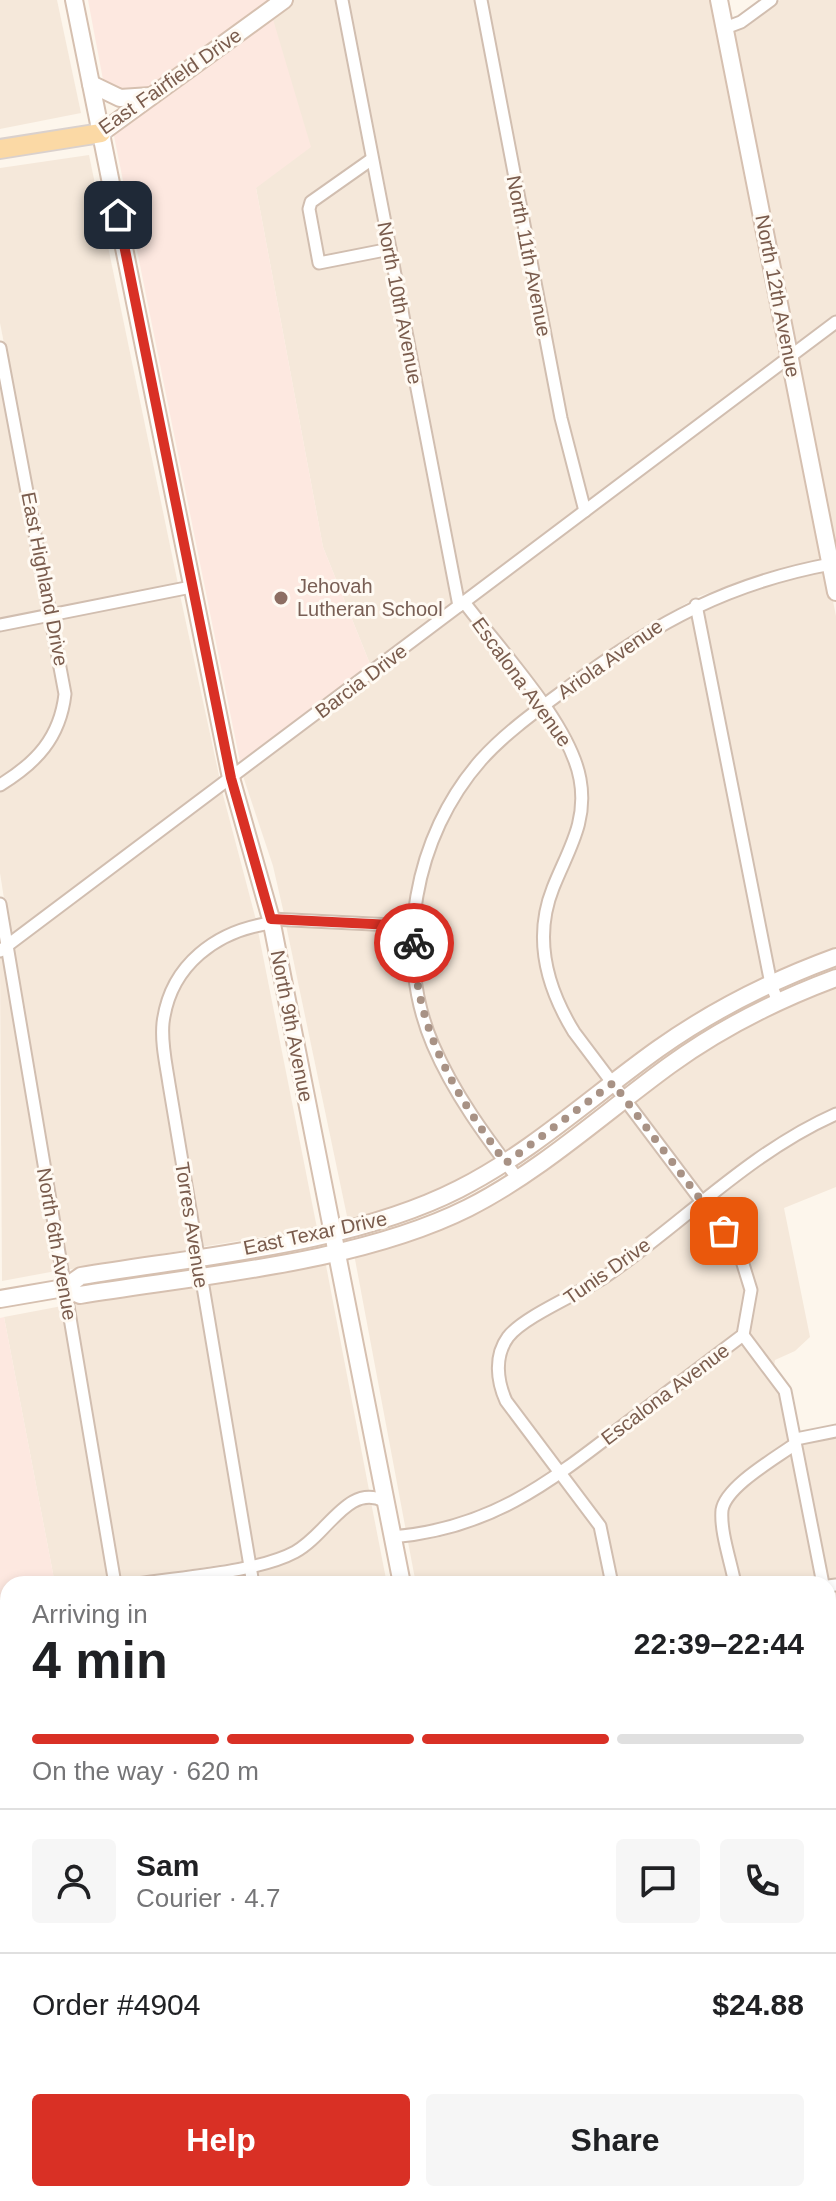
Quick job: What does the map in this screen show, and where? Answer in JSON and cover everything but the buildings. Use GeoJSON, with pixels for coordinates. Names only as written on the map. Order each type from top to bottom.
{"type":"FeatureCollection","features":[{"type":"Feature","properties":{"kind":"main road","name":"North 9th Avenue"},"geometry":{"type":"LineString","coordinates":[[74,0],[231,778],[272,921],[400,1576]]}},
{"type":"Feature","properties":{"kind":"main road","name":"East Fairfield Drive"},"geometry":{"type":"LineString","coordinates":[[0,149],[101,133],[284,0]]}},
{"type":"Feature","properties":{"kind":"main road","name":"North 12th Avenue"},"geometry":{"type":"LineString","coordinates":[[719,0],[836,592]]}},
{"type":"Feature","properties":{"kind":"main road"},"geometry":{"type":"LineString","coordinates":[[91,84],[120,98],[156,95]]}},
{"type":"Feature","properties":{"kind":"main road","name":"East Texar Drive"},"geometry":{"type":"LineString","coordinates":[[0,1299],[64,1288],[81,1276],[334,1233],[435,1201],[506,1163],[692,1027],[771,984],[836,957]]}},
{"type":"Feature","properties":{"kind":"main road","name":"East Texar Drive"},"geometry":{"type":"LineString","coordinates":[[64,1288],[80,1295],[201,1276],[337,1252],[430,1225],[518,1179],[710,1039],[778,1002],[836,978]]}},
{"type":"Feature","properties":{"kind":"street","name":"North 10th Avenue"},"geometry":{"type":"LineString","coordinates":[[342,0],[462,604]]}},
{"type":"Feature","properties":{"kind":"street","name":"North 11th Avenue"},"geometry":{"type":"LineString","coordinates":[[481,0],[558,403],[585,511]]}},
{"type":"Feature","properties":{"kind":"street"},"geometry":{"type":"LineString","coordinates":[[725,28],[741,22],[771,0]]}},
{"type":"Feature","properties":{"kind":"street"},"geometry":{"type":"LineString","coordinates":[[372,159],[311,202],[309,209],[319,263],[390,249]]}},
{"type":"Feature","properties":{"kind":"street","name":"Barcia Drive"},"geometry":{"type":"LineString","coordinates":[[3,949],[836,322]]}},
{"type":"Feature","properties":{"kind":"street","name":"East Highland Drive"},"geometry":{"type":"LineString","coordinates":[[0,348],[65,681],[59,725],[35,760],[0,785]]}},
{"type":"Feature","properties":{"kind":"street","name":"Ariola Avenue"},"geometry":{"type":"LineString","coordinates":[[518,1179],[460,1097],[432,1043],[416,986],[413,926],[428,854],[451,803],[496,744],[622,647],[696,605],[773,577],[831,564]]}},
{"type":"Feature","properties":{"kind":"street"},"geometry":{"type":"LineString","coordinates":[[0,625],[191,587]]}},
{"type":"Feature","properties":{"kind":"street","name":"Escalona Avenue"},"geometry":{"type":"LineString","coordinates":[[392,1537],[440,1532],[469,1523],[515,1503],[561,1474],[743,1335],[751,1290],[748,1271],[739,1251],[563,1015],[545,964],[548,905],[578,833],[582,798],[570,746],[543,706],[462,604]]}},
{"type":"Feature","properties":{"kind":"street"},"geometry":{"type":"LineString","coordinates":[[696,605],[771,984],[778,1002]]}},
{"type":"Feature","properties":{"kind":"street","name":"North 6th Avenue"},"geometry":{"type":"LineString","coordinates":[[0,904],[3,949],[114,1576]]}},
{"type":"Feature","properties":{"kind":"street","name":"Torres Avenue"},"geometry":{"type":"LineString","coordinates":[[252,1576],[163,1044],[165,1010],[184,970],[208,946],[238,930],[272,921],[413,926]]}},
{"type":"Feature","properties":{"kind":"street","name":"Tunis Drive"},"geometry":{"type":"LineString","coordinates":[[561,1474],[506,1401],[499,1380],[503,1346],[524,1322],[608,1274],[769,1152],[836,1114]]}},
{"type":"Feature","properties":{"kind":"street"},"geometry":{"type":"LineString","coordinates":[[743,1335],[780,1381],[824,1576]]}},
{"type":"Feature","properties":{"kind":"street"},"geometry":{"type":"LineString","coordinates":[[733,1576],[722,1516],[724,1502],[733,1489],[796,1441],[836,1431]]}},
{"type":"Feature","properties":{"kind":"street"},"geometry":{"type":"LineString","coordinates":[[561,1474],[600,1526],[610,1576]]}},
{"type":"Feature","properties":{"kind":"street"},"geometry":{"type":"LineString","coordinates":[[185,1576],[274,1561],[308,1545],[354,1499],[370,1496],[384,1501]]}},
{"type":"Feature","properties":{"kind":"shaded area"},"geometry":{"type":"Polygon","coordinates":[[[0,0],[57,0],[81,113],[0,129],[0,0]]]}},
{"type":"Feature","properties":{"kind":"shaded area"},"geometry":{"type":"Polygon","coordinates":[[[88,0],[275,0],[154,90],[127,93],[104,85],[88,0]]]}},
{"type":"Feature","properties":{"kind":"shaded area"},"geometry":{"type":"Polygon","coordinates":[[[293,0],[337,0],[366,156],[307,200],[314,264],[386,255],[454,604],[240,765],[370,664],[323,547],[256,188],[272,16],[293,0]]]}},
{"type":"Feature","properties":{"kind":"shaded area"},"geometry":{"type":"Polygon","coordinates":[[[347,0],[476,0],[557,419],[579,509],[462,597],[347,0]]]}},
{"type":"Feature","properties":{"kind":"shaded area"},"geometry":{"type":"Polygon","coordinates":[[[485,0],[714,0],[784,354],[587,502],[566,417],[485,0]]]}},
{"type":"Feature","properties":{"kind":"shaded area"},"geometry":{"type":"Polygon","coordinates":[[[780,0],[836,0],[836,315],[793,348],[731,32],[780,0]]]}},
{"type":"Feature","properties":{"kind":"shaded area"},"geometry":{"type":"Polygon","coordinates":[[[272,16],[311,147],[256,188],[323,547],[370,664],[240,762],[113,131],[272,16]]]}},
{"type":"Feature","properties":{"kind":"shaded area"},"geometry":{"type":"Polygon","coordinates":[[[89,155],[178,584],[56,609],[0,323],[0,168],[89,155]]]}},
{"type":"Feature","properties":{"kind":"shaded area"},"geometry":{"type":"Polygon","coordinates":[[[369,167],[384,245],[323,256],[315,205],[369,167]]]}},
{"type":"Feature","properties":{"kind":"shaded area"},"geometry":{"type":"Polygon","coordinates":[[[836,329],[836,567],[795,359],[836,329]]]}},
{"type":"Feature","properties":{"kind":"shaded area"},"geometry":{"type":"Polygon","coordinates":[[[786,366],[825,560],[772,571],[697,597],[620,642],[544,699],[472,603],[786,366]]]}},
{"type":"Feature","properties":{"kind":"shaded area"},"geometry":{"type":"Polygon","coordinates":[[[0,373],[47,611],[0,619],[0,373]]]}},
{"type":"Feature","properties":{"kind":"shaded area"},"geometry":{"type":"Polygon","coordinates":[[[827,571],[836,616],[836,951],[774,976],[703,608],[739,593],[827,571]]]}},
{"type":"Feature","properties":{"kind":"shaded area"},"geometry":{"type":"Polygon","coordinates":[[[180,595],[220,780],[10,937],[0,873],[0,791],[37,765],[63,728],[70,681],[58,620],[180,595]]]}},
{"type":"Feature","properties":{"kind":"shaded area"},"geometry":{"type":"Polygon","coordinates":[[[464,611],[536,705],[493,740],[460,779],[409,921],[284,914],[273,866],[243,776],[464,611]]]}},
{"type":"Feature","properties":{"kind":"shaded area"},"geometry":{"type":"Polygon","coordinates":[[[694,612],[765,980],[710,1010],[614,1076],[578,1029],[553,977],[548,945],[552,907],[583,835],[587,798],[574,744],[550,707],[625,652],[694,612]]]}},
{"type":"Feature","properties":{"kind":"shaded area"},"geometry":{"type":"Polygon","coordinates":[[[49,622],[60,682],[59,709],[41,746],[0,779],[0,631],[49,622]]]}},
{"type":"Feature","properties":{"kind":"shaded area"},"geometry":{"type":"Polygon","coordinates":[[[542,713],[566,748],[576,781],[577,815],[539,945],[540,965],[559,1018],[606,1082],[507,1156],[464,1094],[437,1040],[421,985],[418,927],[432,856],[454,806],[499,749],[542,713]]]}},
{"type":"Feature","properties":{"kind":"shaded area"},"geometry":{"type":"Polygon","coordinates":[[[222,791],[256,920],[222,931],[206,941],[181,966],[161,1009],[158,1044],[191,1249],[66,1270],[12,949],[222,791]]]}},
{"type":"Feature","properties":{"kind":"shaded area"},"geometry":{"type":"Polygon","coordinates":[[[286,925],[409,932],[417,1010],[498,1161],[418,1201],[348,1221],[286,925]]]}},
{"type":"Feature","properties":{"kind":"shaded area"},"geometry":{"type":"Polygon","coordinates":[[[258,931],[317,1228],[201,1247],[168,1043],[170,1011],[180,985],[198,962],[225,941],[258,931]]]}},
{"type":"Feature","properties":{"kind":"shaded area"},"geometry":{"type":"Polygon","coordinates":[[[4,955],[56,1271],[2,1281],[0,958],[4,955]]]}},
{"type":"Feature","properties":{"kind":"shaded area"},"geometry":{"type":"Polygon","coordinates":[[[836,986],[836,1108],[798,1127],[703,1195],[633,1102],[683,1063],[782,1006],[836,986]]]}},
{"type":"Feature","properties":{"kind":"shaded area"},"geometry":{"type":"Polygon","coordinates":[[[625,1109],[695,1201],[606,1270],[521,1318],[505,1333],[494,1381],[554,1472],[496,1506],[439,1526],[406,1531],[354,1254],[408,1239],[625,1109]]]}},
{"type":"Feature","properties":{"kind":"shaded area"},"geometry":{"type":"Polygon","coordinates":[[[836,1120],[836,1187],[784,1208],[810,1337],[795,1351],[775,1360],[774,1366],[748,1333],[756,1291],[748,1256],[710,1203],[772,1157],[836,1120]]]}},
{"type":"Feature","properties":{"kind":"shaded area"},"geometry":{"type":"Polygon","coordinates":[[[701,1209],[736,1255],[746,1290],[739,1332],[562,1466],[510,1398],[504,1379],[507,1349],[526,1327],[611,1279],[701,1209]]]}},
{"type":"Feature","properties":{"kind":"shaded area"},"geometry":{"type":"Polygon","coordinates":[[[325,1260],[369,1490],[344,1499],[318,1531],[289,1550],[254,1559],[206,1281],[325,1260]]]}},
{"type":"Feature","properties":{"kind":"shaded area"},"geometry":{"type":"Polygon","coordinates":[[[197,1282],[244,1561],[150,1576],[118,1576],[72,1305],[197,1282]]]}},
{"type":"Feature","properties":{"kind":"shaded area"},"geometry":{"type":"Polygon","coordinates":[[[62,1306],[109,1576],[53,1576],[4,1317],[62,1306]]]}},
{"type":"Feature","properties":{"kind":"shaded area"},"geometry":{"type":"Polygon","coordinates":[[[4,1317],[53,1576],[0,1576],[0,1318],[4,1317]]]}},
{"type":"Feature","properties":{"kind":"shaded area"},"geometry":{"type":"Polygon","coordinates":[[[742,1342],[781,1394],[791,1440],[731,1484],[720,1500],[718,1507],[729,1576],[615,1576],[605,1525],[568,1475],[742,1342]]]}},
{"type":"Feature","properties":{"kind":"shaded area"},"geometry":{"type":"Polygon","coordinates":[[[836,1436],[836,1576],[826,1576],[801,1443],[836,1436]]]}},
{"type":"Feature","properties":{"kind":"shaded area"},"geometry":{"type":"Polygon","coordinates":[[[792,1452],[816,1576],[738,1576],[727,1515],[728,1505],[736,1493],[792,1452]]]}},
{"type":"Feature","properties":{"kind":"shaded area"},"geometry":{"type":"Polygon","coordinates":[[[560,1481],[596,1528],[605,1576],[414,1576],[408,1542],[441,1537],[500,1517],[560,1481]]]}},
{"type":"Feature","properties":{"kind":"shaded area"},"geometry":{"type":"Polygon","coordinates":[[[371,1502],[385,1576],[257,1576],[256,1570],[293,1560],[310,1550],[336,1527],[350,1508],[371,1502]]]}},
{"type":"Feature","properties":{"kind":"way so far"},"geometry":{"type":"LineString","coordinates":[[414,943],[416,986],[432,1043],[460,1097],[506,1163],[613,1083],[724,1231]]}},
{"type":"Feature","properties":{"kind":"place","name":"Jehovah Lutheran School"},"geometry":{"type":"Point","coordinates":[281,598]}},
{"type":"Feature","properties":{"kind":"route"},"geometry":{"type":"LineString","coordinates":[[118,215],[231,778],[271,919],[413,926],[414,943]]}}]}
